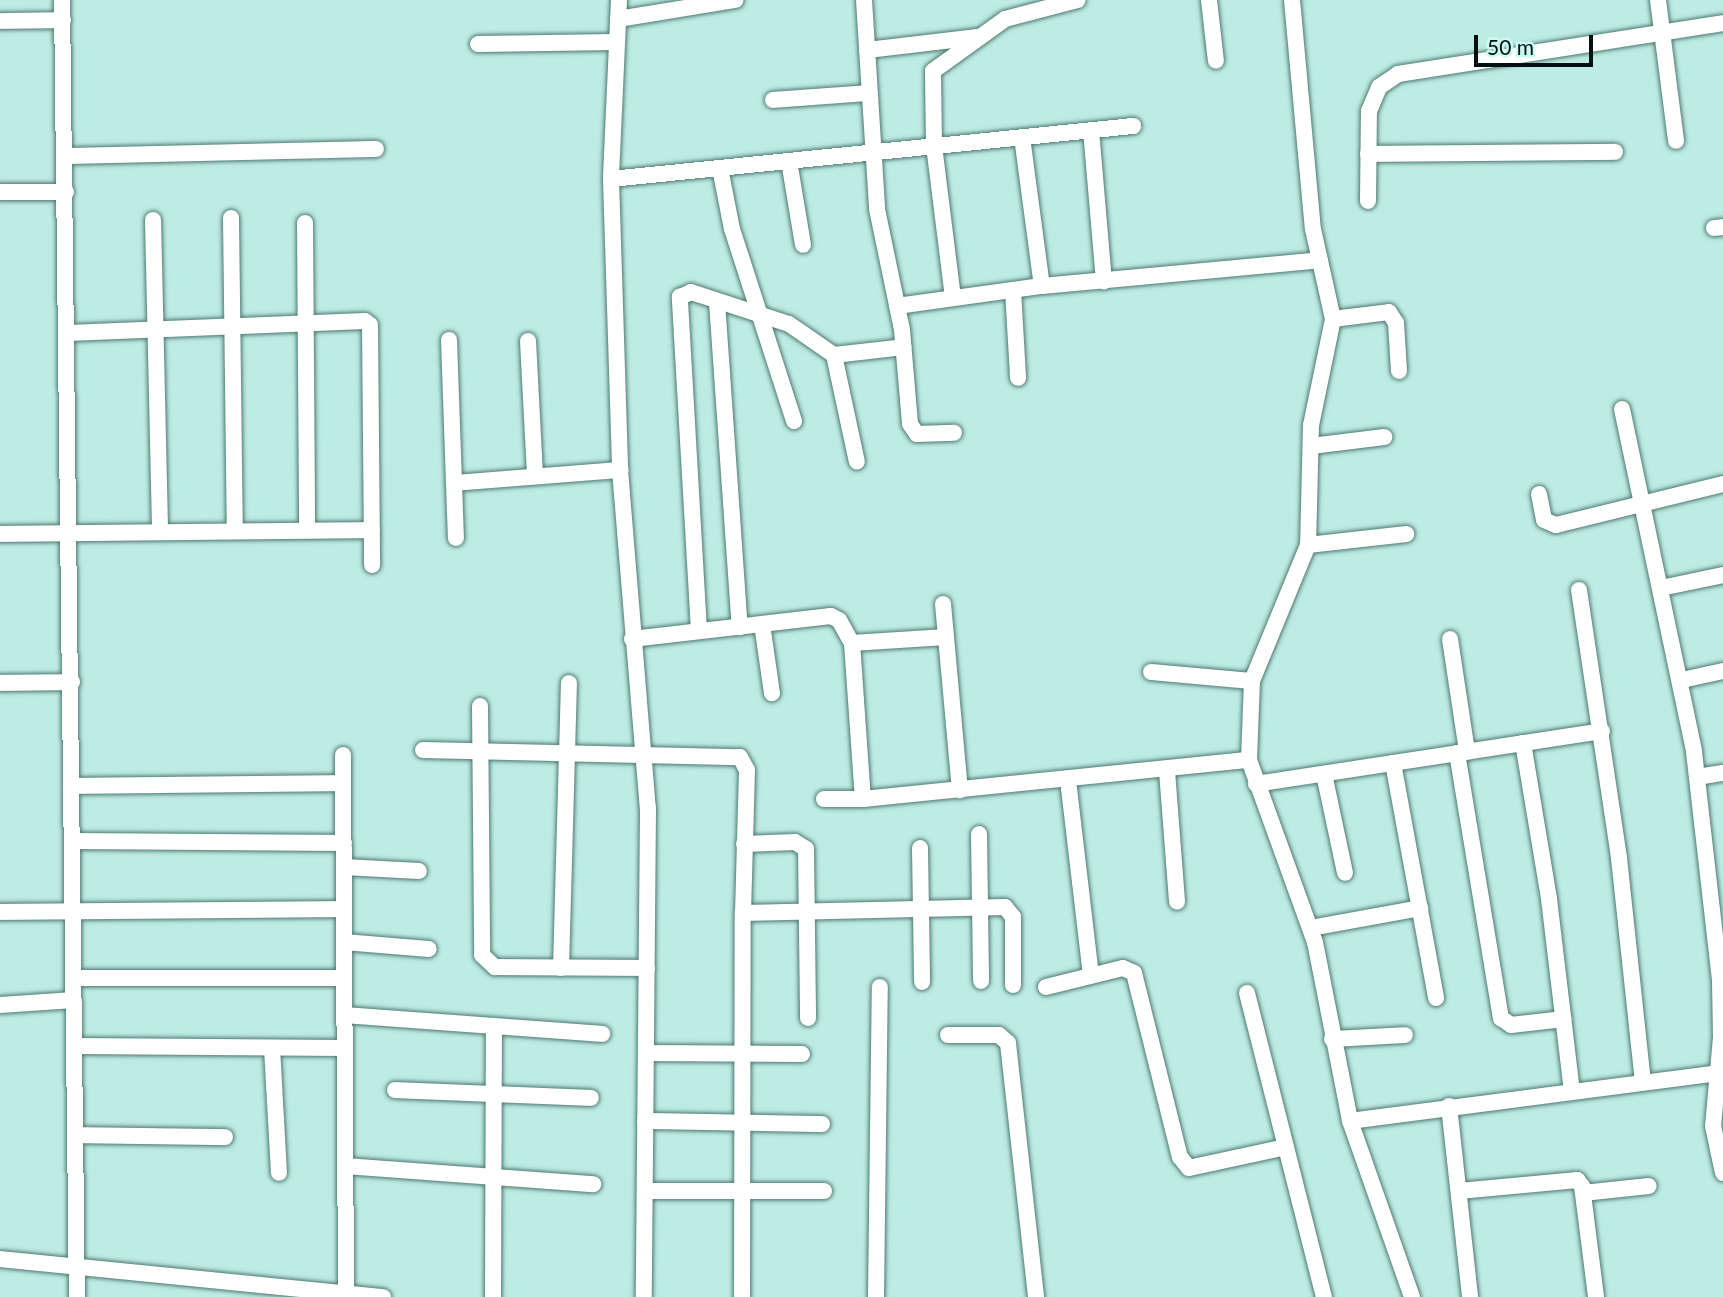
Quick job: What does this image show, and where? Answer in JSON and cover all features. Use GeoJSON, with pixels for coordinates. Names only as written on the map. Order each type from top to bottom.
{"type":"FeatureCollection","features":[{"type":"Feature","properties":{"kind":"street"},"geometry":{"type":"LineString","coordinates":[[62,0],[74,841],[77,1297]]}},
{"type":"Feature","properties":{"kind":"street"},"geometry":{"type":"LineString","coordinates":[[619,0],[611,179],[620,470],[648,808],[644,1297]]}},
{"type":"Feature","properties":{"kind":"street"},"geometry":{"type":"LineString","coordinates":[[618,19],[735,0]]}},
{"type":"Feature","properties":{"kind":"street"},"geometry":{"type":"LineString","coordinates":[[864,0],[872,153],[880,231],[904,347],[913,430],[923,435],[954,433]]}},
{"type":"Feature","properties":{"kind":"street"},"geometry":{"type":"LineString","coordinates":[[953,298],[934,146],[933,71],[1005,19],[1078,0]]}},
{"type":"Feature","properties":{"kind":"street"},"geometry":{"type":"LineString","coordinates":[[1209,0],[1216,61]]}},
{"type":"Feature","properties":{"kind":"street"},"geometry":{"type":"LineString","coordinates":[[1292,0],[1320,260],[1332,319],[1314,405],[1308,545],[1252,681],[1248,710],[1249,760],[1311,928],[1350,1121],[1412,1297]]}},
{"type":"Feature","properties":{"kind":"street"},"geometry":{"type":"LineString","coordinates":[[1658,0],[1676,141]]}},
{"type":"Feature","properties":{"kind":"street"},"geometry":{"type":"LineString","coordinates":[[0,20],[63,20]]}},
{"type":"Feature","properties":{"kind":"street"},"geometry":{"type":"LineString","coordinates":[[1367,201],[1372,97],[1398,74],[1723,23]]}},
{"type":"Feature","properties":{"kind":"street"},"geometry":{"type":"LineString","coordinates":[[867,50],[981,37]]}},
{"type":"Feature","properties":{"kind":"street"},"geometry":{"type":"LineString","coordinates":[[478,44],[615,43]]}},
{"type":"Feature","properties":{"kind":"street"},"geometry":{"type":"LineString","coordinates":[[773,100],[869,93]]}},
{"type":"Feature","properties":{"kind":"street"},"geometry":{"type":"LineString","coordinates":[[611,179],[1133,126]]}},
{"type":"Feature","properties":{"kind":"street"},"geometry":{"type":"LineString","coordinates":[[1091,130],[1104,281]]}},
{"type":"Feature","properties":{"kind":"street"},"geometry":{"type":"LineString","coordinates":[[1023,137],[1042,286]]}},
{"type":"Feature","properties":{"kind":"street"},"geometry":{"type":"LineString","coordinates":[[66,156],[376,149]]}},
{"type":"Feature","properties":{"kind":"street"},"geometry":{"type":"LineString","coordinates":[[1368,154],[1615,152]]}},
{"type":"Feature","properties":{"kind":"street"},"geometry":{"type":"LineString","coordinates":[[789,161],[803,245]]}},
{"type":"Feature","properties":{"kind":"street"},"geometry":{"type":"LineString","coordinates":[[720,168],[726,206],[794,421]]}},
{"type":"Feature","properties":{"kind":"street"},"geometry":{"type":"LineString","coordinates":[[0,192],[66,192]]}},
{"type":"Feature","properties":{"kind":"street"},"geometry":{"type":"LineString","coordinates":[[230,218],[235,531]]}},
{"type":"Feature","properties":{"kind":"street"},"geometry":{"type":"LineString","coordinates":[[153,220],[160,532]]}},
{"type":"Feature","properties":{"kind":"street"},"geometry":{"type":"LineString","coordinates":[[306,223],[307,530]]}},
{"type":"Feature","properties":{"kind":"street"},"geometry":{"type":"LineString","coordinates":[[897,306],[1042,286],[1320,260]]}},
{"type":"Feature","properties":{"kind":"street"},"geometry":{"type":"LineString","coordinates":[[1013,290],[1018,378]]}},
{"type":"Feature","properties":{"kind":"street"},"geometry":{"type":"LineString","coordinates":[[699,631],[678,304],[680,297],[691,292],[789,324],[834,355],[904,347]]}},
{"type":"Feature","properties":{"kind":"street"},"geometry":{"type":"LineString","coordinates":[[717,302],[740,627]]}},
{"type":"Feature","properties":{"kind":"street"},"geometry":{"type":"LineString","coordinates":[[1332,319],[1389,312],[1396,323],[1399,372]]}},
{"type":"Feature","properties":{"kind":"street"},"geometry":{"type":"LineString","coordinates":[[68,333],[155,332],[365,321],[374,334],[372,565]]}},
{"type":"Feature","properties":{"kind":"street"},"geometry":{"type":"LineString","coordinates":[[449,340],[456,538]]}},
{"type":"Feature","properties":{"kind":"street"},"geometry":{"type":"LineString","coordinates":[[528,341],[535,477]]}},
{"type":"Feature","properties":{"kind":"street"},"geometry":{"type":"LineString","coordinates":[[834,355],[857,462]]}},
{"type":"Feature","properties":{"kind":"street"},"geometry":{"type":"LineString","coordinates":[[1622,410],[1682,680],[1719,930],[1722,1045],[1713,1126],[1723,1171]]}},
{"type":"Feature","properties":{"kind":"street"},"geometry":{"type":"LineString","coordinates":[[1311,446],[1384,437]]}},
{"type":"Feature","properties":{"kind":"street"},"geometry":{"type":"LineString","coordinates":[[454,483],[620,470]]}},
{"type":"Feature","properties":{"kind":"street"},"geometry":{"type":"LineString","coordinates":[[1539,494],[1544,520],[1556,525],[1723,484]]}},
{"type":"Feature","properties":{"kind":"street"},"geometry":{"type":"LineString","coordinates":[[0,534],[372,530]]}},
{"type":"Feature","properties":{"kind":"street"},"geometry":{"type":"LineString","coordinates":[[1308,545],[1406,534]]}},
{"type":"Feature","properties":{"kind":"street"},"geometry":{"type":"LineString","coordinates":[[1661,588],[1723,575]]}},
{"type":"Feature","properties":{"kind":"street"},"geometry":{"type":"LineString","coordinates":[[1579,590],[1602,731],[1643,1082]]}},
{"type":"Feature","properties":{"kind":"street"},"geometry":{"type":"LineString","coordinates":[[943,604],[960,790]]}},
{"type":"Feature","properties":{"kind":"street"},"geometry":{"type":"LineString","coordinates":[[632,639],[831,616],[847,627],[852,643],[863,799]]}},
{"type":"Feature","properties":{"kind":"street"},"geometry":{"type":"LineString","coordinates":[[762,624],[772,693]]}},
{"type":"Feature","properties":{"kind":"street"},"geometry":{"type":"LineString","coordinates":[[852,643],[946,637]]}},
{"type":"Feature","properties":{"kind":"street"},"geometry":{"type":"LineString","coordinates":[[1450,639],[1462,752],[1501,1018],[1511,1025],[1563,1019]]}},
{"type":"Feature","properties":{"kind":"street"},"geometry":{"type":"LineString","coordinates":[[1682,680],[1723,671]]}},
{"type":"Feature","properties":{"kind":"street"},"geometry":{"type":"LineString","coordinates":[[1151,672],[1252,681]]}},
{"type":"Feature","properties":{"kind":"street"},"geometry":{"type":"LineString","coordinates":[[0,683],[72,682]]}},
{"type":"Feature","properties":{"kind":"street"},"geometry":{"type":"LineString","coordinates":[[561,968],[569,683]]}},
{"type":"Feature","properties":{"kind":"street"},"geometry":{"type":"LineString","coordinates":[[480,706],[482,955],[495,967],[646,968]]}},
{"type":"Feature","properties":{"kind":"street"},"geometry":{"type":"LineString","coordinates":[[1256,784],[1602,731]]}},
{"type":"Feature","properties":{"kind":"street"},"geometry":{"type":"LineString","coordinates":[[1522,743],[1549,899],[1572,1091]]}},
{"type":"Feature","properties":{"kind":"street"},"geometry":{"type":"LineString","coordinates":[[423,750],[740,757],[747,769],[743,913],[743,1297]]}},
{"type":"Feature","properties":{"kind":"street"},"geometry":{"type":"LineString","coordinates":[[343,755],[346,1295]]}},
{"type":"Feature","properties":{"kind":"street"},"geometry":{"type":"LineString","coordinates":[[824,799],[863,799],[1167,771],[1249,760]]}},
{"type":"Feature","properties":{"kind":"street"},"geometry":{"type":"LineString","coordinates":[[1394,763],[1436,998]]}},
{"type":"Feature","properties":{"kind":"street"},"geometry":{"type":"LineString","coordinates":[[1167,771],[1177,902]]}},
{"type":"Feature","properties":{"kind":"street"},"geometry":{"type":"LineString","coordinates":[[1697,777],[1723,773]]}},
{"type":"Feature","properties":{"kind":"street"},"geometry":{"type":"LineString","coordinates":[[1324,774],[1345,873]]}},
{"type":"Feature","properties":{"kind":"street"},"geometry":{"type":"LineString","coordinates":[[1068,780],[1091,976]]}},
{"type":"Feature","properties":{"kind":"street"},"geometry":{"type":"LineString","coordinates":[[73,786],[343,783]]}},
{"type":"Feature","properties":{"kind":"street"},"geometry":{"type":"LineString","coordinates":[[979,834],[981,981]]}},
{"type":"Feature","properties":{"kind":"street"},"geometry":{"type":"LineString","coordinates":[[74,841],[344,843]]}},
{"type":"Feature","properties":{"kind":"street"},"geometry":{"type":"LineString","coordinates":[[744,844],[801,844],[807,857],[808,1017]]}},
{"type":"Feature","properties":{"kind":"street"},"geometry":{"type":"LineString","coordinates":[[920,848],[922,982]]}},
{"type":"Feature","properties":{"kind":"street"},"geometry":{"type":"LineString","coordinates":[[1706,855],[1723,852]]}},
{"type":"Feature","properties":{"kind":"street"},"geometry":{"type":"LineString","coordinates":[[344,867],[419,871]]}},
{"type":"Feature","properties":{"kind":"street"},"geometry":{"type":"LineString","coordinates":[[743,913],[1004,907],[1013,917],[1013,985]]}},
{"type":"Feature","properties":{"kind":"street"},"geometry":{"type":"LineString","coordinates":[[1311,928],[1420,908]]}},
{"type":"Feature","properties":{"kind":"street"},"geometry":{"type":"LineString","coordinates":[[0,912],[344,909]]}},
{"type":"Feature","properties":{"kind":"street"},"geometry":{"type":"LineString","coordinates":[[344,942],[429,949]]}},
{"type":"Feature","properties":{"kind":"street"},"geometry":{"type":"LineString","coordinates":[[1046,987],[1123,968],[1134,974],[1183,1163],[1199,1169],[1286,1147]]}},
{"type":"Feature","properties":{"kind":"street"},"geometry":{"type":"LineString","coordinates":[[74,978],[344,978]]}},
{"type":"Feature","properties":{"kind":"street"},"geometry":{"type":"LineString","coordinates":[[876,1297],[880,987]]}},
{"type":"Feature","properties":{"kind":"street"},"geometry":{"type":"LineString","coordinates":[[1247,993],[1324,1297]]}},
{"type":"Feature","properties":{"kind":"street"},"geometry":{"type":"LineString","coordinates":[[0,1005],[75,1000]]}},
{"type":"Feature","properties":{"kind":"street"},"geometry":{"type":"LineString","coordinates":[[345,1015],[602,1034]]}},
{"type":"Feature","properties":{"kind":"street"},"geometry":{"type":"LineString","coordinates":[[494,1026],[494,1297]]}},
{"type":"Feature","properties":{"kind":"street"},"geometry":{"type":"LineString","coordinates":[[948,1035],[999,1035],[1008,1043],[1036,1297]]}},
{"type":"Feature","properties":{"kind":"street"},"geometry":{"type":"LineString","coordinates":[[1332,1039],[1405,1035]]}},
{"type":"Feature","properties":{"kind":"street"},"geometry":{"type":"LineString","coordinates":[[75,1046],[345,1048]]}},
{"type":"Feature","properties":{"kind":"street"},"geometry":{"type":"LineString","coordinates":[[272,1048],[279,1173]]}},
{"type":"Feature","properties":{"kind":"street"},"geometry":{"type":"LineString","coordinates":[[646,1053],[802,1054]]}},
{"type":"Feature","properties":{"kind":"street"},"geometry":{"type":"LineString","coordinates":[[1350,1121],[1718,1073]]}},
{"type":"Feature","properties":{"kind":"street"},"geometry":{"type":"LineString","coordinates":[[395,1090],[591,1098]]}},
{"type":"Feature","properties":{"kind":"street"},"geometry":{"type":"LineString","coordinates":[[1450,1106],[1470,1297]]}},
{"type":"Feature","properties":{"kind":"street"},"geometry":{"type":"LineString","coordinates":[[645,1121],[822,1124]]}},
{"type":"Feature","properties":{"kind":"street"},"geometry":{"type":"LineString","coordinates":[[76,1135],[225,1137]]}},
{"type":"Feature","properties":{"kind":"street"},"geometry":{"type":"LineString","coordinates":[[345,1166],[593,1184]]}},
{"type":"Feature","properties":{"kind":"street"},"geometry":{"type":"LineString","coordinates":[[1459,1191],[1570,1178],[1577,1180],[1583,1193],[1596,1297]]}},
{"type":"Feature","properties":{"kind":"street"},"geometry":{"type":"LineString","coordinates":[[1583,1193],[1650,1186]]}},
{"type":"Feature","properties":{"kind":"street"},"geometry":{"type":"LineString","coordinates":[[645,1191],[824,1191]]}},
{"type":"Feature","properties":{"kind":"street"},"geometry":{"type":"LineString","coordinates":[[0,1259],[223,1290],[383,1297]]}}]}
